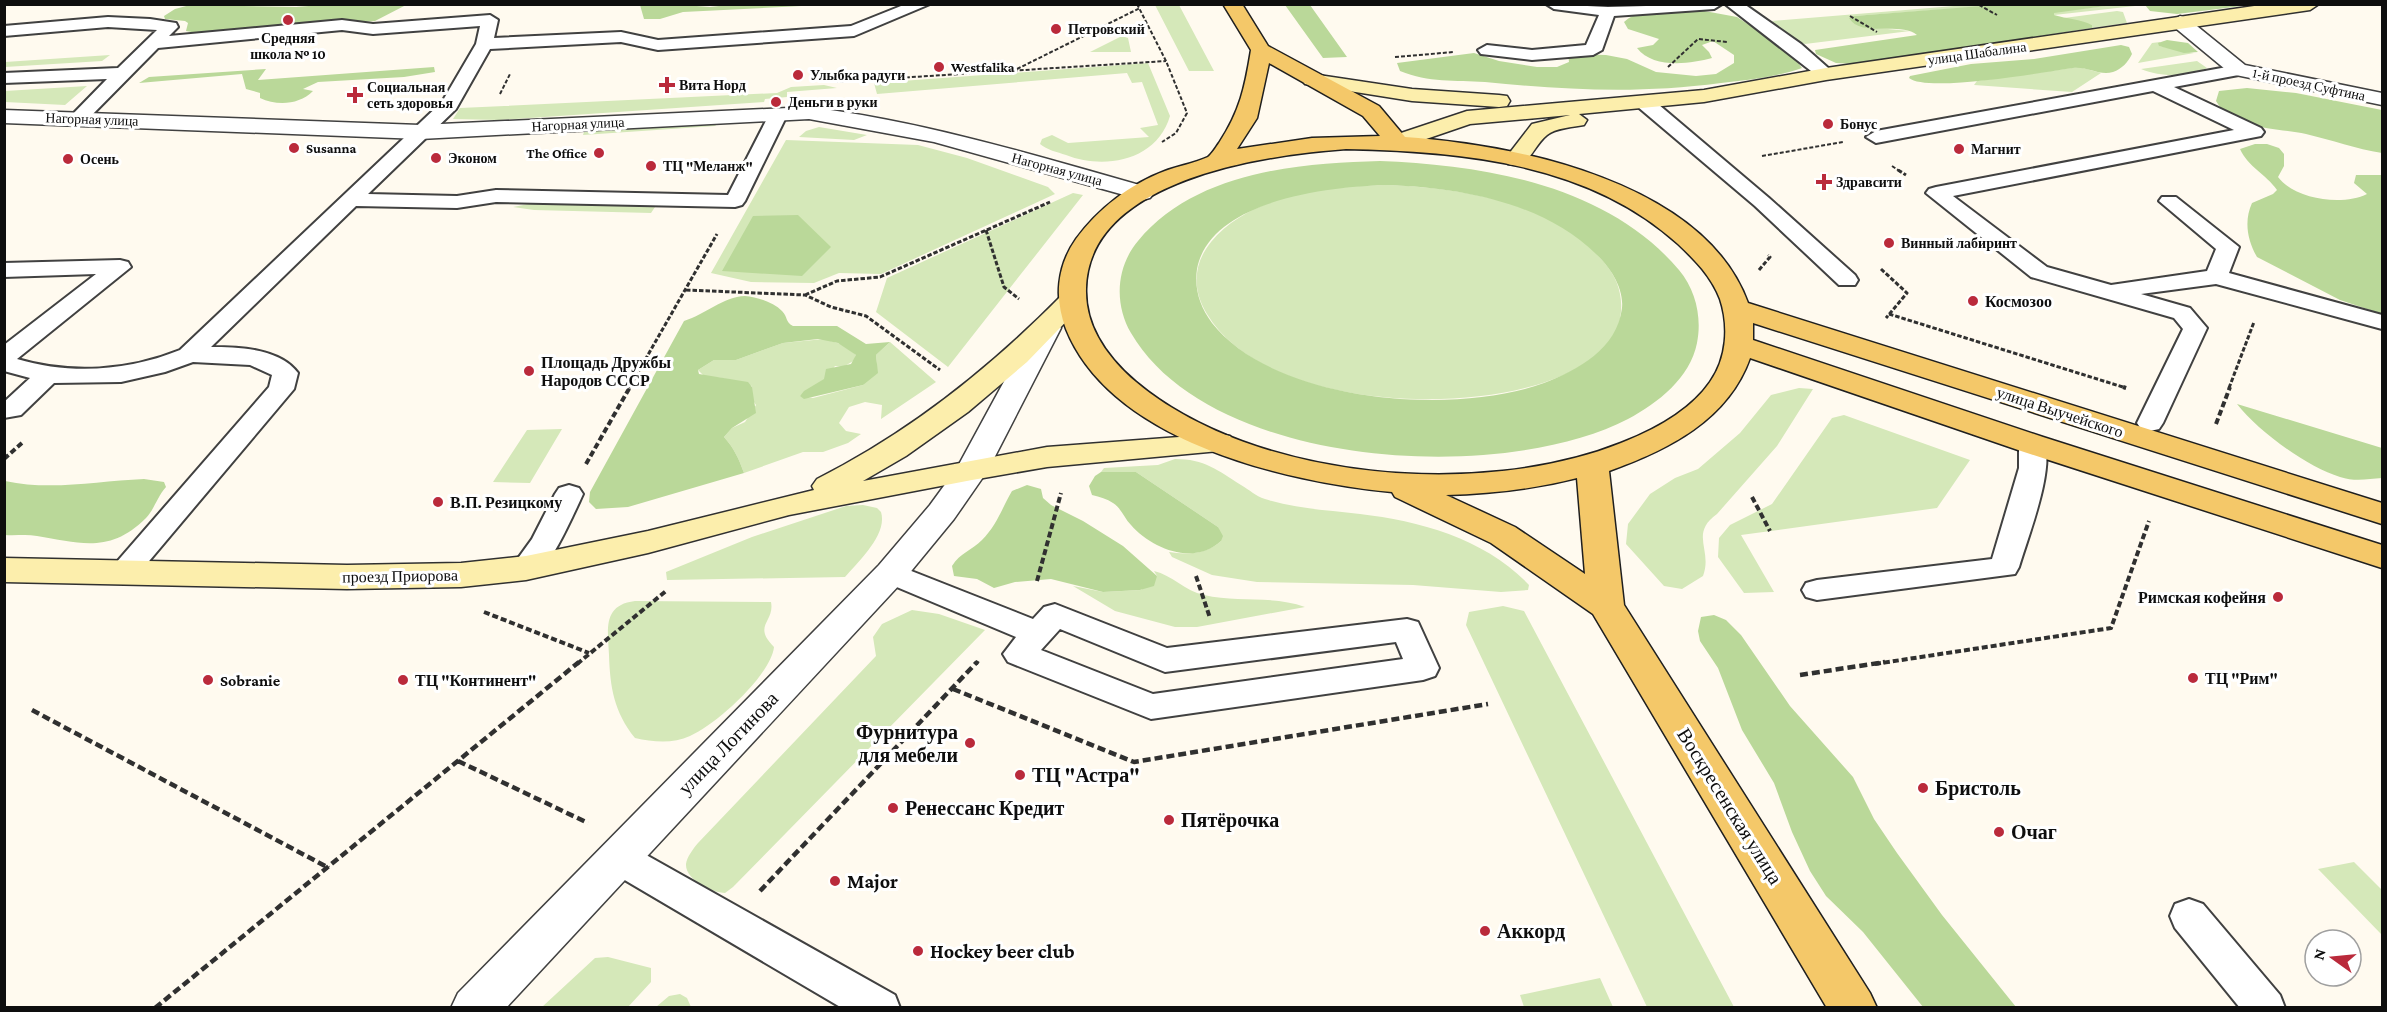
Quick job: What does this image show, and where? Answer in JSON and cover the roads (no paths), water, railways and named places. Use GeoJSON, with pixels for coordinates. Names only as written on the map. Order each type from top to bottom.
{"type":"FeatureCollection","features":[{"type":"Feature","properties":{"kind":"main road"},"geometry":{"type":"LineString","coordinates":[[1232,4],[1261,50],[1371,111],[1397,142]]}},
{"type":"Feature","properties":{"kind":"main road"},"geometry":{"type":"LineString","coordinates":[[1217,162],[1246,118],[1255,88],[1261,50]]}},
{"type":"Feature","properties":{"kind":"main road"},"geometry":{"type":"LineString","coordinates":[[1397,142],[1450,147],[1516,159],[1589,181],[1661,218],[1683,234],[1718,270],[1730,289],[1738,309],[1741,327],[1740,345],[1733,369],[1719,392],[1697,414],[1669,433],[1634,451],[1592,465],[1555,474],[1483,483],[1384,482],[1314,471],[1269,460],[1219,443],[1168,419],[1128,392],[1099,362],[1079,332],[1071,302],[1075,266],[1083,249],[1107,219],[1142,193],[1189,170],[1217,162],[1312,144],[1397,142]]}},
{"type":"Feature","properties":{"kind":"main road","name":"улица Выучейского"},"geometry":{"type":"LineString","coordinates":[[1738,309],[2382,514]]}},
{"type":"Feature","properties":{"kind":"main road"},"geometry":{"type":"LineString","coordinates":[[1740,345],[2032,444],[2382,556]]}},
{"type":"Feature","properties":{"kind":"main road","name":"Воскресенская улица"},"geometry":{"type":"LineString","coordinates":[[1592,465],[1606,605]]}},
{"type":"Feature","properties":{"kind":"main road","name":"Воскресенская улица"},"geometry":{"type":"LineString","coordinates":[[1384,482],[1453,509],[1503,535],[1606,605],[1853,1008]]}},
{"type":"Feature","properties":{"kind":"street","name":"улица Шабалина"},"geometry":{"type":"LineString","coordinates":[[1645,103],[1704,96],[1826,74],[2310,4]]}},
{"type":"Feature","properties":{"kind":"street","name":"1-й проезд Суфтина"},"geometry":{"type":"LineString","coordinates":[[2180,22],[2238,70],[2382,99]]}},
{"type":"Feature","properties":{"kind":"street"},"geometry":{"type":"LineString","coordinates":[[1312,80],[1412,95],[1528,103],[1645,103]]}},
{"type":"Feature","properties":{"kind":"street"},"geometry":{"type":"LineString","coordinates":[[1397,142],[1467,118],[1645,103]]}},
{"type":"Feature","properties":{"kind":"street"},"geometry":{"type":"LineString","coordinates":[[1516,159],[1540,129],[1645,103]]}},
{"type":"Feature","properties":{"kind":"street","name":"Нагорная улица"},"geometry":{"type":"LineString","coordinates":[[4,116],[420,132],[809,113],[846,117],[968,145],[1142,193]]}},
{"type":"Feature","properties":{"kind":"street"},"geometry":{"type":"LineString","coordinates":[[789,505],[861,470],[914,438],[967,398],[1047,328],[1071,302]]}},
{"type":"Feature","properties":{"kind":"street","name":"улица Логинова"},"geometry":{"type":"LineString","coordinates":[[475,1008],[891,573],[942,512],[972,470],[1000,421],[1047,328]]}},
{"type":"Feature","properties":{"kind":"street"},"geometry":{"type":"LineString","coordinates":[[789,505],[1047,457],[1219,443]]}},
{"type":"Feature","properties":{"kind":"street","name":"проезд Приорова"},"geometry":{"type":"LineString","coordinates":[[4,570],[417,577],[526,568],[658,539],[789,505]]}},
{"type":"Feature","properties":{"kind":"lane"},"geometry":{"type":"LineString","coordinates":[[484,44],[621,37],[658,45],[854,31],[922,4]]}},
{"type":"Feature","properties":{"kind":"lane"},"geometry":{"type":"LineString","coordinates":[[1554,4],[1608,12],[1714,4]]}},
{"type":"Feature","properties":{"kind":"lane"},"geometry":{"type":"LineString","coordinates":[[1733,4],[1795,48],[1826,74]]}},
{"type":"Feature","properties":{"kind":"lane"},"geometry":{"type":"LineString","coordinates":[[1487,50],[1532,55],[1593,50],[1608,12]]}},
{"type":"Feature","properties":{"kind":"lane"},"geometry":{"type":"LineString","coordinates":[[4,363],[48,375],[116,374],[151,370],[189,355],[449,105],[484,44],[490,20],[373,29],[342,25],[153,43]]}},
{"type":"Feature","properties":{"kind":"lane"},"geometry":{"type":"LineString","coordinates":[[4,31],[150,22],[170,27],[78,118]]}},
{"type":"Feature","properties":{"kind":"lane"},"geometry":{"type":"LineString","coordinates":[[1876,137],[2238,70]]}},
{"type":"Feature","properties":{"kind":"lane"},"geometry":{"type":"LineString","coordinates":[[4,78],[124,73]]}},
{"type":"Feature","properties":{"kind":"lane"},"geometry":{"type":"LineString","coordinates":[[2150,423],[2194,328],[2182,314],[2039,272],[1936,193],[2254,132],[2155,85]]}},
{"type":"Feature","properties":{"kind":"lane"},"geometry":{"type":"LineString","coordinates":[[1645,103],[1762,202],[1847,280]]}},
{"type":"Feature","properties":{"kind":"lane"},"geometry":{"type":"LineString","coordinates":[[348,200],[457,202],[496,196],[735,201],[778,115]]}},
{"type":"Feature","properties":{"kind":"lane"},"geometry":{"type":"LineString","coordinates":[[2169,201],[2228,246],[2216,277]]}},
{"type":"Feature","properties":{"kind":"lane"},"geometry":{"type":"LineString","coordinates":[[4,270],[120,267],[4,357]]}},
{"type":"Feature","properties":{"kind":"lane"},"geometry":{"type":"LineString","coordinates":[[2108,292],[2216,277],[2382,322]]}},
{"type":"Feature","properties":{"kind":"lane"},"geometry":{"type":"LineString","coordinates":[[123,572],[280,389],[285,374],[275,365],[259,359],[189,355]]}},
{"type":"Feature","properties":{"kind":"lane"},"geometry":{"type":"LineString","coordinates":[[4,410],[12,409],[48,375]]}},
{"type":"Feature","properties":{"kind":"lane"},"geometry":{"type":"LineString","coordinates":[[1817,590],[2004,567],[2032,468],[2032,444]]}},
{"type":"Feature","properties":{"kind":"lane"},"geometry":{"type":"LineString","coordinates":[[526,568],[545,542],[569,494]]}},
{"type":"Feature","properties":{"kind":"lane"},"geometry":{"type":"LineString","coordinates":[[891,573],[1025,628],[1055,615],[1165,660],[1407,630],[1423,668],[1151,707],[1019,654],[1025,628]]}},
{"type":"Feature","properties":{"kind":"lane"},"geometry":{"type":"LineString","coordinates":[[625,851],[880,1008]]}},
{"type":"Feature","properties":{"kind":"lane"},"geometry":{"type":"LineString","coordinates":[[2189,916],[2265,1008]]}},
{"type":"Feature","properties":{"kind":"place","name":"Средняя школа № 10"},"geometry":{"type":"Point","coordinates":[288,20]}},
{"type":"Feature","properties":{"kind":"place","name":"Петровский"},"geometry":{"type":"Point","coordinates":[1056,29]}},
{"type":"Feature","properties":{"kind":"place","name":"Westfalika"},"geometry":{"type":"Point","coordinates":[939,67]}},
{"type":"Feature","properties":{"kind":"place","name":"Улыбка радуги"},"geometry":{"type":"Point","coordinates":[798,75]}},
{"type":"Feature","properties":{"kind":"place","name":"Вита Норд"},"geometry":{"type":"Point","coordinates":[667,85]}},
{"type":"Feature","properties":{"kind":"place","name":"Социальная сеть здоровья"},"geometry":{"type":"Point","coordinates":[355,95]}},
{"type":"Feature","properties":{"kind":"place","name":"Деньги в руки"},"geometry":{"type":"Point","coordinates":[776,102]}},
{"type":"Feature","properties":{"kind":"place","name":"Бонус"},"geometry":{"type":"Point","coordinates":[1828,124]}},
{"type":"Feature","properties":{"kind":"place","name":"Susanna"},"geometry":{"type":"Point","coordinates":[294,148]}},
{"type":"Feature","properties":{"kind":"place","name":"Магнит"},"geometry":{"type":"Point","coordinates":[1959,149]}},
{"type":"Feature","properties":{"kind":"place","name":"The Office"},"geometry":{"type":"Point","coordinates":[599,153]}},
{"type":"Feature","properties":{"kind":"place","name":"Эконом"},"geometry":{"type":"Point","coordinates":[436,158]}},
{"type":"Feature","properties":{"kind":"place","name":"Осень"},"geometry":{"type":"Point","coordinates":[68,159]}},
{"type":"Feature","properties":{"kind":"place","name":"ТЦ \"Меланж\""},"geometry":{"type":"Point","coordinates":[651,166]}},
{"type":"Feature","properties":{"kind":"place","name":"Здравсити"},"geometry":{"type":"Point","coordinates":[1824,182]}},
{"type":"Feature","properties":{"kind":"place","name":"Винный лабиринт"},"geometry":{"type":"Point","coordinates":[1889,243]}},
{"type":"Feature","properties":{"kind":"place","name":"Космозоо"},"geometry":{"type":"Point","coordinates":[1973,301]}},
{"type":"Feature","properties":{"kind":"place","name":"Площадь Дружбы Народов СССР"},"geometry":{"type":"Point","coordinates":[529,371]}},
{"type":"Feature","properties":{"kind":"place","name":"В.П. Резицкому"},"geometry":{"type":"Point","coordinates":[438,502]}},
{"type":"Feature","properties":{"kind":"place","name":"Римская кофейня"},"geometry":{"type":"Point","coordinates":[2278,597]}},
{"type":"Feature","properties":{"kind":"place","name":"ТЦ \"Рим\""},"geometry":{"type":"Point","coordinates":[2193,678]}},
{"type":"Feature","properties":{"kind":"place","name":"Sobranie"},"geometry":{"type":"Point","coordinates":[208,680]}},
{"type":"Feature","properties":{"kind":"place","name":"ТЦ \"Континент\""},"geometry":{"type":"Point","coordinates":[403,680]}},
{"type":"Feature","properties":{"kind":"place","name":"Фурнитура для мебели"},"geometry":{"type":"Point","coordinates":[970,743]}},
{"type":"Feature","properties":{"kind":"place","name":"ТЦ \"Астра\""},"geometry":{"type":"Point","coordinates":[1020,775]}},
{"type":"Feature","properties":{"kind":"place","name":"Бристоль"},"geometry":{"type":"Point","coordinates":[1923,788]}},
{"type":"Feature","properties":{"kind":"place","name":"Ренессанс Кредит"},"geometry":{"type":"Point","coordinates":[893,808]}},
{"type":"Feature","properties":{"kind":"place","name":"Пятёрочка"},"geometry":{"type":"Point","coordinates":[1169,820]}},
{"type":"Feature","properties":{"kind":"place","name":"Очаг"},"geometry":{"type":"Point","coordinates":[1999,832]}},
{"type":"Feature","properties":{"kind":"place","name":"Major"},"geometry":{"type":"Point","coordinates":[835,881]}},
{"type":"Feature","properties":{"kind":"place","name":"Аккорд"},"geometry":{"type":"Point","coordinates":[1485,931]}},
{"type":"Feature","properties":{"kind":"place","name":"Hockey beer club"},"geometry":{"type":"Point","coordinates":[918,951]}}]}
